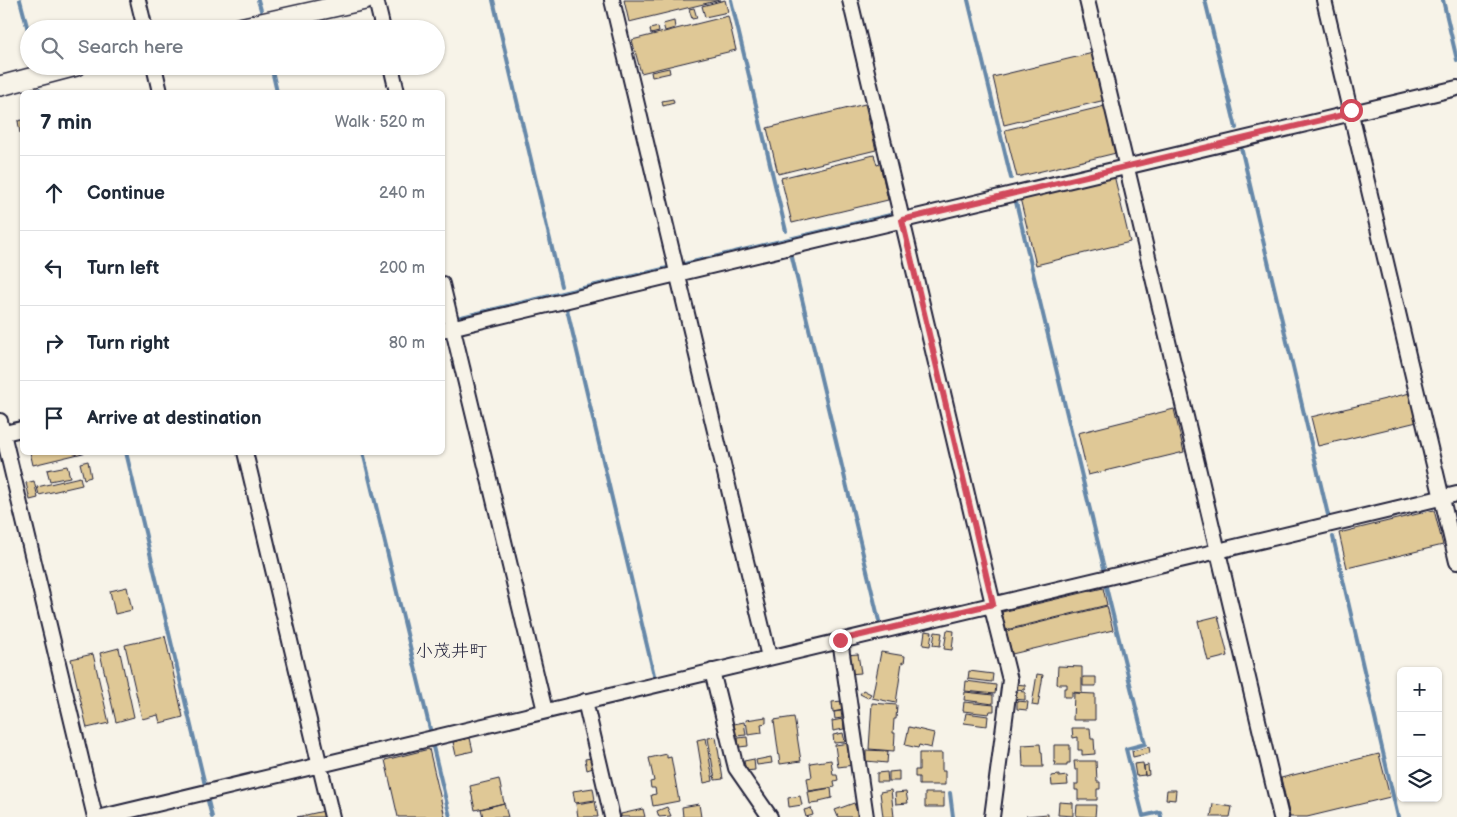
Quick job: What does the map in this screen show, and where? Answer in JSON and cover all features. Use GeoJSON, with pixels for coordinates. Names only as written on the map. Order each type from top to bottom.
{"type":"FeatureCollection","features":[{"type":"Feature","properties":{"kind":"street"},"geometry":{"type":"LineString","coordinates":[[138,0],[143,20]]}},
{"type":"Feature","properties":{"kind":"street"},"geometry":{"type":"LineString","coordinates":[[275,20],[365,0]]}},
{"type":"Feature","properties":{"kind":"street"},"geometry":{"type":"LineString","coordinates":[[376,0],[380,20]]}},
{"type":"Feature","properties":{"kind":"street"},"geometry":{"type":"LineString","coordinates":[[612,0],[769,657]]}},
{"type":"Feature","properties":{"kind":"street"},"geometry":{"type":"LineString","coordinates":[[850,0],[1010,680],[992,817]]}},
{"type":"Feature","properties":{"kind":"street"},"geometry":{"type":"LineString","coordinates":[[1087,0],[1281,817]]}},
{"type":"Feature","properties":{"kind":"street"},"geometry":{"type":"LineString","coordinates":[[1324,0],[1457,562]]}},
{"type":"Feature","properties":{"kind":"street"},"geometry":{"type":"LineString","coordinates":[[0,86],[42,75]]}},
{"type":"Feature","properties":{"kind":"street"},"geometry":{"type":"LineString","coordinates":[[156,75],[160,90]]}},
{"type":"Feature","properties":{"kind":"street"},"geometry":{"type":"LineString","coordinates":[[393,75],[397,90]]}},
{"type":"Feature","properties":{"kind":"street"},"geometry":{"type":"LineString","coordinates":[[449,324],[676,269],[902,220],[1127,166],[1350,109],[1457,88]]}},
{"type":"Feature","properties":{"kind":"street"},"geometry":{"type":"LineString","coordinates":[[445,301],[449,324],[545,711]]}},
{"type":"Feature","properties":{"kind":"street"},"geometry":{"type":"LineString","coordinates":[[20,429],[1,430],[95,817]]}},
{"type":"Feature","properties":{"kind":"street"},"geometry":{"type":"LineString","coordinates":[[246,455],[332,817]]}},
{"type":"Feature","properties":{"kind":"street"},"geometry":{"type":"LineString","coordinates":[[102,817],[1457,494]]}},
{"type":"Feature","properties":{"kind":"street"},"geometry":{"type":"LineString","coordinates":[[840,640],[866,817]]}},
{"type":"Feature","properties":{"kind":"street"},"geometry":{"type":"LineString","coordinates":[[712,671],[736,768],[770,817]]}},
{"type":"Feature","properties":{"kind":"street"},"geometry":{"type":"LineString","coordinates":[[585,701],[612,817]]}},
{"type":"Feature","properties":{"kind":"water"},"geometry":{"type":"Polygon","coordinates":[[[896,212],[897,216],[445,324],[445,319],[896,212]]]}},
{"type":"Feature","properties":{"kind":"building"},"geometry":{"type":"Polygon","coordinates":[[[624,0],[720,0],[629,22],[624,0]]]}},
{"type":"Feature","properties":{"kind":"building"},"geometry":{"type":"Polygon","coordinates":[[[725,0],[728,12],[705,17],[702,6],[725,0]]]}},
{"type":"Feature","properties":{"kind":"building"},"geometry":{"type":"Polygon","coordinates":[[[694,8],[697,18],[692,19],[689,9],[694,8]]]}},
{"type":"Feature","properties":{"kind":"building"},"geometry":{"type":"Polygon","coordinates":[[[728,16],[736,50],[641,73],[632,40],[728,16]]]}},
{"type":"Feature","properties":{"kind":"building"},"geometry":{"type":"Polygon","coordinates":[[[674,21],[675,28],[665,31],[663,24],[674,21]]]}},
{"type":"Feature","properties":{"kind":"building"},"geometry":{"type":"Polygon","coordinates":[[[658,27],[659,32],[651,34],[650,29],[658,27]]]}},
{"type":"Feature","properties":{"kind":"building"},"geometry":{"type":"Polygon","coordinates":[[[1093,53],[1105,100],[1004,125],[993,77],[1093,53]]]}},
{"type":"Feature","properties":{"kind":"building"},"geometry":{"type":"Polygon","coordinates":[[[669,68],[670,73],[652,77],[651,72],[669,68]]]}},
{"type":"Feature","properties":{"kind":"building"},"geometry":{"type":"Polygon","coordinates":[[[673,99],[674,103],[663,106],[662,101],[673,99]]]}},
{"type":"Feature","properties":{"kind":"building"},"geometry":{"type":"Polygon","coordinates":[[[865,104],[876,150],[778,174],[767,128],[865,104]]]}},
{"type":"Feature","properties":{"kind":"building"},"geometry":{"type":"Polygon","coordinates":[[[1105,106],[1116,153],[1017,177],[1005,130],[1105,106]]]}},
{"type":"Feature","properties":{"kind":"building"},"geometry":{"type":"Polygon","coordinates":[[[874,155],[877,165],[880,164],[888,200],[792,223],[781,178],[874,155]]]}},
{"type":"Feature","properties":{"kind":"building"},"geometry":{"type":"Polygon","coordinates":[[[1114,175],[1130,242],[1036,265],[1020,198],[1114,175]]]}},
{"type":"Feature","properties":{"kind":"building"},"geometry":{"type":"Polygon","coordinates":[[[1410,393],[1417,422],[1318,446],[1311,417],[1410,393]]]}},
{"type":"Feature","properties":{"kind":"building"},"geometry":{"type":"Polygon","coordinates":[[[1174,409],[1184,452],[1088,475],[1078,433],[1174,409]]]}},
{"type":"Feature","properties":{"kind":"building"},"geometry":{"type":"Polygon","coordinates":[[[31,455],[75,455],[33,465],[31,455]]]}},
{"type":"Feature","properties":{"kind":"building"},"geometry":{"type":"Polygon","coordinates":[[[88,461],[91,477],[84,479],[80,463],[88,461]]]}},
{"type":"Feature","properties":{"kind":"building"},"geometry":{"type":"Polygon","coordinates":[[[67,466],[70,477],[50,481],[47,470],[67,466]]]}},
{"type":"Feature","properties":{"kind":"building"},"geometry":{"type":"Polygon","coordinates":[[[80,477],[82,485],[39,495],[37,487],[80,477]]]}},
{"type":"Feature","properties":{"kind":"building"},"geometry":{"type":"Polygon","coordinates":[[[34,481],[38,498],[30,500],[26,483],[34,481]]]}},
{"type":"Feature","properties":{"kind":"building"},"geometry":{"type":"Polygon","coordinates":[[[1434,510],[1443,545],[1347,568],[1339,533],[1434,510]]]}},
{"type":"Feature","properties":{"kind":"building"},"geometry":{"type":"Polygon","coordinates":[[[127,587],[132,610],[115,614],[110,591],[127,587]]]}},
{"type":"Feature","properties":{"kind":"building"},"geometry":{"type":"Polygon","coordinates":[[[1103,588],[1107,605],[1006,630],[1002,612],[1103,588]]]}},
{"type":"Feature","properties":{"kind":"building"},"geometry":{"type":"Polygon","coordinates":[[[1107,606],[1113,630],[1012,654],[1006,631],[1107,606]]]}},
{"type":"Feature","properties":{"kind":"building"},"geometry":{"type":"Polygon","coordinates":[[[1218,616],[1228,656],[1208,661],[1198,621],[1218,616]]]}},
{"type":"Feature","properties":{"kind":"building"},"geometry":{"type":"Polygon","coordinates":[[[947,630],[954,631],[952,650],[944,649],[947,630]]]}},
{"type":"Feature","properties":{"kind":"building"},"geometry":{"type":"Polygon","coordinates":[[[925,631],[932,632],[930,646],[923,645],[925,631]]]}},
{"type":"Feature","properties":{"kind":"building"},"geometry":{"type":"Polygon","coordinates":[[[935,632],[942,633],[940,646],[933,645],[935,632]]]}},
{"type":"Feature","properties":{"kind":"building"},"geometry":{"type":"Polygon","coordinates":[[[165,636],[183,717],[160,723],[158,715],[142,719],[125,645],[165,636]]]}},
{"type":"Feature","properties":{"kind":"building"},"geometry":{"type":"Polygon","coordinates":[[[119,648],[134,717],[116,722],[100,653],[119,648]]]}},
{"type":"Feature","properties":{"kind":"building"},"geometry":{"type":"Polygon","coordinates":[[[881,652],[905,656],[904,663],[902,662],[896,703],[872,698],[881,652]]]}},
{"type":"Feature","properties":{"kind":"building"},"geometry":{"type":"Polygon","coordinates":[[[93,654],[109,723],[87,728],[71,659],[93,654]]]}},
{"type":"Feature","properties":{"kind":"building"},"geometry":{"type":"Polygon","coordinates":[[[858,654],[861,673],[849,674],[846,655],[858,654]]]}},
{"type":"Feature","properties":{"kind":"building"},"geometry":{"type":"Polygon","coordinates":[[[1058,666],[1082,667],[1082,693],[1072,692],[1072,697],[1064,697],[1064,688],[1067,688],[1067,684],[1057,684],[1058,666]]]}},
{"type":"Feature","properties":{"kind":"building"},"geometry":{"type":"Polygon","coordinates":[[[969,671],[993,674],[992,682],[968,679],[969,671]]]}},
{"type":"Feature","properties":{"kind":"building"},"geometry":{"type":"Polygon","coordinates":[[[1037,674],[1043,675],[1038,706],[1032,705],[1037,674]]]}},
{"type":"Feature","properties":{"kind":"building"},"geometry":{"type":"Polygon","coordinates":[[[1083,677],[1096,677],[1096,686],[1083,686],[1083,677]]]}},
{"type":"Feature","properties":{"kind":"building"},"geometry":{"type":"Polygon","coordinates":[[[966,681],[996,685],[995,694],[965,691],[966,681]]]}},
{"type":"Feature","properties":{"kind":"building"},"geometry":{"type":"Polygon","coordinates":[[[1015,684],[1025,685],[1025,690],[1015,689],[1015,684]]]}},
{"type":"Feature","properties":{"kind":"building"},"geometry":{"type":"Polygon","coordinates":[[[863,690],[871,694],[868,698],[860,694],[863,690]]]}},
{"type":"Feature","properties":{"kind":"building"},"geometry":{"type":"Polygon","coordinates":[[[1014,691],[1025,692],[1025,700],[1013,699],[1014,691]]]}},
{"type":"Feature","properties":{"kind":"building"},"geometry":{"type":"Polygon","coordinates":[[[965,692],[993,695],[993,704],[964,700],[965,692]]]}},
{"type":"Feature","properties":{"kind":"building"},"geometry":{"type":"Polygon","coordinates":[[[1074,693],[1095,694],[1095,720],[1073,720],[1074,693]]]}},
{"type":"Feature","properties":{"kind":"building"},"geometry":{"type":"Polygon","coordinates":[[[842,701],[843,710],[833,712],[832,702],[842,701]]]}},
{"type":"Feature","properties":{"kind":"building"},"geometry":{"type":"Polygon","coordinates":[[[1017,701],[1028,702],[1027,710],[1017,709],[1017,701]]]}},
{"type":"Feature","properties":{"kind":"building"},"geometry":{"type":"Polygon","coordinates":[[[964,702],[994,705],[994,711],[990,711],[989,714],[963,711],[964,702]]]}},
{"type":"Feature","properties":{"kind":"building"},"geometry":{"type":"Polygon","coordinates":[[[872,703],[897,705],[893,733],[895,733],[894,751],[869,749],[872,703]]]}},
{"type":"Feature","properties":{"kind":"building"},"geometry":{"type":"Polygon","coordinates":[[[841,711],[842,718],[835,719],[834,712],[841,711]]]}},
{"type":"Feature","properties":{"kind":"building"},"geometry":{"type":"Polygon","coordinates":[[[966,713],[988,716],[987,726],[964,723],[966,713]]]}},
{"type":"Feature","properties":{"kind":"building"},"geometry":{"type":"Polygon","coordinates":[[[766,717],[766,723],[761,724],[762,733],[748,735],[746,720],[766,717]]]}},
{"type":"Feature","properties":{"kind":"building"},"geometry":{"type":"Polygon","coordinates":[[[794,717],[801,761],[780,764],[774,720],[794,717]]]}},
{"type":"Feature","properties":{"kind":"building"},"geometry":{"type":"Polygon","coordinates":[[[843,719],[844,729],[833,731],[832,721],[843,719]]]}},
{"type":"Feature","properties":{"kind":"building"},"geometry":{"type":"Polygon","coordinates":[[[744,722],[746,735],[736,736],[734,724],[744,722]]]}},
{"type":"Feature","properties":{"kind":"building"},"geometry":{"type":"Polygon","coordinates":[[[909,727],[934,733],[931,748],[919,745],[918,748],[905,745],[909,727]]]}},
{"type":"Feature","properties":{"kind":"building"},"geometry":{"type":"Polygon","coordinates":[[[1072,728],[1090,728],[1091,739],[1094,739],[1095,754],[1082,755],[1082,750],[1078,750],[1078,737],[1073,738],[1072,728]]]}},
{"type":"Feature","properties":{"kind":"building"},"geometry":{"type":"Polygon","coordinates":[[[843,733],[845,742],[834,743],[833,735],[843,733]]]}},
{"type":"Feature","properties":{"kind":"building"},"geometry":{"type":"Polygon","coordinates":[[[716,737],[723,779],[715,780],[708,738],[716,737]]]}},
{"type":"Feature","properties":{"kind":"building"},"geometry":{"type":"Polygon","coordinates":[[[747,737],[748,746],[739,747],[738,738],[747,737]]]}},
{"type":"Feature","properties":{"kind":"building"},"geometry":{"type":"Polygon","coordinates":[[[470,738],[473,751],[456,755],[453,742],[470,738]]]}},
{"type":"Feature","properties":{"kind":"building"},"geometry":{"type":"Polygon","coordinates":[[[706,738],[713,781],[704,783],[697,740],[706,738]]]}},
{"type":"Feature","properties":{"kind":"building"},"geometry":{"type":"Polygon","coordinates":[[[850,743],[854,765],[838,767],[835,745],[850,743]]]}},
{"type":"Feature","properties":{"kind":"building"},"geometry":{"type":"Polygon","coordinates":[[[1040,744],[1043,767],[1023,766],[1022,745],[1040,744]]]}},
{"type":"Feature","properties":{"kind":"building"},"geometry":{"type":"Polygon","coordinates":[[[1054,745],[1070,745],[1070,763],[1067,763],[1067,766],[1055,766],[1054,745]]]}},
{"type":"Feature","properties":{"kind":"building"},"geometry":{"type":"Polygon","coordinates":[[[1149,747],[1150,753],[1133,757],[1132,751],[1149,747]]]}},
{"type":"Feature","properties":{"kind":"building"},"geometry":{"type":"Polygon","coordinates":[[[429,749],[445,817],[398,817],[385,760],[429,749]]]}},
{"type":"Feature","properties":{"kind":"building"},"geometry":{"type":"Polygon","coordinates":[[[866,750],[888,751],[887,763],[866,761],[866,750]]]}},
{"type":"Feature","properties":{"kind":"building"},"geometry":{"type":"Polygon","coordinates":[[[919,753],[942,753],[942,771],[945,771],[945,785],[919,785],[919,777],[915,777],[915,770],[919,770],[919,753]]]}},
{"type":"Feature","properties":{"kind":"building"},"geometry":{"type":"Polygon","coordinates":[[[667,754],[667,758],[671,757],[679,801],[653,806],[651,795],[656,794],[655,788],[651,788],[650,782],[654,781],[649,758],[667,754]]]}},
{"type":"Feature","properties":{"kind":"building"},"geometry":{"type":"Polygon","coordinates":[[[1379,754],[1390,797],[1307,817],[1290,817],[1281,778],[1379,754]]]}},
{"type":"Feature","properties":{"kind":"building"},"geometry":{"type":"Polygon","coordinates":[[[771,757],[772,763],[757,765],[756,760],[771,757]]]}},
{"type":"Feature","properties":{"kind":"building"},"geometry":{"type":"Polygon","coordinates":[[[591,758],[593,768],[587,770],[585,759],[591,758]]]}},
{"type":"Feature","properties":{"kind":"building"},"geometry":{"type":"Polygon","coordinates":[[[754,759],[755,770],[746,771],[744,761],[754,759]]]}},
{"type":"Feature","properties":{"kind":"building"},"geometry":{"type":"Polygon","coordinates":[[[831,760],[833,775],[837,775],[838,780],[834,781],[835,787],[809,791],[807,778],[812,777],[810,763],[831,760]]]}},
{"type":"Feature","properties":{"kind":"building"},"geometry":{"type":"Polygon","coordinates":[[[1074,761],[1096,761],[1097,782],[1100,782],[1100,789],[1097,789],[1097,800],[1078,800],[1078,790],[1075,790],[1075,784],[1078,784],[1078,770],[1075,770],[1074,761]]]}},
{"type":"Feature","properties":{"kind":"building"},"geometry":{"type":"Polygon","coordinates":[[[1143,763],[1145,775],[1136,776],[1134,764],[1143,763]]]}},
{"type":"Feature","properties":{"kind":"building"},"geometry":{"type":"Polygon","coordinates":[[[1148,765],[1149,775],[1145,776],[1144,766],[1148,765]]]}},
{"type":"Feature","properties":{"kind":"building"},"geometry":{"type":"Polygon","coordinates":[[[899,771],[899,781],[889,781],[889,772],[899,771]]]}},
{"type":"Feature","properties":{"kind":"building"},"geometry":{"type":"Polygon","coordinates":[[[887,772],[888,782],[877,782],[877,773],[887,772]]]}},
{"type":"Feature","properties":{"kind":"building"},"geometry":{"type":"Polygon","coordinates":[[[1059,775],[1059,777],[1067,776],[1068,785],[1052,786],[1051,776],[1059,775]]]}},
{"type":"Feature","properties":{"kind":"building"},"geometry":{"type":"Polygon","coordinates":[[[499,779],[504,803],[475,810],[470,786],[499,779]]]}},
{"type":"Feature","properties":{"kind":"building"},"geometry":{"type":"Polygon","coordinates":[[[593,788],[595,800],[575,803],[573,791],[593,788]]]}},
{"type":"Feature","properties":{"kind":"building"},"geometry":{"type":"Polygon","coordinates":[[[831,788],[832,798],[819,801],[820,803],[810,804],[808,792],[831,788]]]}},
{"type":"Feature","properties":{"kind":"building"},"geometry":{"type":"Polygon","coordinates":[[[891,790],[894,817],[883,817],[880,792],[891,790]]]}},
{"type":"Feature","properties":{"kind":"building"},"geometry":{"type":"Polygon","coordinates":[[[1167,790],[1176,790],[1175,800],[1166,799],[1167,790]]]}},
{"type":"Feature","properties":{"kind":"building"},"geometry":{"type":"Polygon","coordinates":[[[906,792],[908,803],[896,804],[895,793],[906,792]]]}},
{"type":"Feature","properties":{"kind":"building"},"geometry":{"type":"Polygon","coordinates":[[[925,793],[944,793],[944,807],[925,807],[925,793]]]}},
{"type":"Feature","properties":{"kind":"building"},"geometry":{"type":"Polygon","coordinates":[[[800,796],[802,805],[789,807],[788,798],[800,796]]]}},
{"type":"Feature","properties":{"kind":"building"},"geometry":{"type":"Polygon","coordinates":[[[595,801],[598,817],[578,817],[576,804],[595,801]]]}},
{"type":"Feature","properties":{"kind":"building"},"geometry":{"type":"Polygon","coordinates":[[[1059,802],[1073,803],[1073,816],[1058,815],[1059,802]]]}},
{"type":"Feature","properties":{"kind":"building"},"geometry":{"type":"Polygon","coordinates":[[[504,803],[508,817],[483,817],[481,809],[504,803]]]}},
{"type":"Feature","properties":{"kind":"building"},"geometry":{"type":"Polygon","coordinates":[[[854,803],[859,817],[838,817],[835,810],[854,803]]]}},
{"type":"Feature","properties":{"kind":"building"},"geometry":{"type":"Polygon","coordinates":[[[699,804],[701,817],[683,817],[682,807],[699,804]]]}},
{"type":"Feature","properties":{"kind":"building"},"geometry":{"type":"Polygon","coordinates":[[[1213,804],[1232,807],[1230,817],[1211,817],[1213,804]]]}},
{"type":"Feature","properties":{"kind":"building"},"geometry":{"type":"Polygon","coordinates":[[[1077,805],[1096,805],[1095,817],[1076,816],[1077,805]]]}},
{"type":"Feature","properties":{"kind":"building"},"geometry":{"type":"Polygon","coordinates":[[[667,807],[671,816],[659,817],[657,811],[667,807]]]}},
{"type":"Feature","properties":{"kind":"building"},"geometry":{"type":"Polygon","coordinates":[[[811,808],[813,815],[806,817],[804,810],[811,808]]]}},
{"type":"Feature","properties":{"kind":"building"},"geometry":{"type":"Polygon","coordinates":[[[643,809],[645,817],[621,817],[621,814],[643,809]]]}},
{"type":"Feature","properties":{"kind":"building"},"geometry":{"type":"Polygon","coordinates":[[[324,811],[325,817],[297,817],[324,811]]]}},
{"type":"Feature","properties":{"kind":"building"},"geometry":{"type":"Polygon","coordinates":[[[1048,814],[1048,817],[1026,816],[1048,814]]]}},
{"type":"Feature","properties":{"kind":"waterway"},"geometry":{"type":"LineString","coordinates":[[20,0],[25,20]]}},
{"type":"Feature","properties":{"kind":"waterway"},"geometry":{"type":"LineString","coordinates":[[258,0],[261,10]]}},
{"type":"Feature","properties":{"kind":"waterway"},"geometry":{"type":"LineString","coordinates":[[493,0],[561,286]]}},
{"type":"Feature","properties":{"kind":"waterway"},"geometry":{"type":"LineString","coordinates":[[731,0],[786,231]]}},
{"type":"Feature","properties":{"kind":"waterway"},"geometry":{"type":"LineString","coordinates":[[968,0],[1011,178]]}},
{"type":"Feature","properties":{"kind":"waterway"},"geometry":{"type":"LineString","coordinates":[[1205,0],[1236,128]]}},
{"type":"Feature","properties":{"kind":"waterway"},"geometry":{"type":"LineString","coordinates":[[1443,0],[1457,60]]}},
{"type":"Feature","properties":{"kind":"waterway"},"geometry":{"type":"LineString","coordinates":[[273,75],[277,90]]}},
{"type":"Feature","properties":{"kind":"waterway"},"geometry":{"type":"LineString","coordinates":[[1240,143],[1328,515]]}},
{"type":"Feature","properties":{"kind":"waterway"},"geometry":{"type":"LineString","coordinates":[[1015,198],[1104,568]]}},
{"type":"Feature","properties":{"kind":"waterway"},"geometry":{"type":"LineString","coordinates":[[791,253],[879,621]]}},
{"type":"Feature","properties":{"kind":"waterway"},"geometry":{"type":"LineString","coordinates":[[566,305],[654,675]]}},
{"type":"Feature","properties":{"kind":"waterway"},"geometry":{"type":"LineString","coordinates":[[127,455],[205,785]]}},
{"type":"Feature","properties":{"kind":"waterway"},"geometry":{"type":"LineString","coordinates":[[364,455],[430,729]]}},
{"type":"Feature","properties":{"kind":"waterway"},"geometry":{"type":"LineString","coordinates":[[1333,537],[1398,817]]}},
{"type":"Feature","properties":{"kind":"waterway"},"geometry":{"type":"LineString","coordinates":[[1106,587],[1145,744],[1126,749],[1143,816],[1160,812],[1161,817]]}},
{"type":"Feature","properties":{"kind":"waterway"},"geometry":{"type":"LineString","coordinates":[[433,747],[450,817]]}},
{"type":"Feature","properties":{"kind":"waterway"},"geometry":{"type":"LineString","coordinates":[[950,793],[953,817]]}},
{"type":"Feature","properties":{"kind":"waterway"},"geometry":{"type":"LineString","coordinates":[[208,801],[212,817]]}},
{"type":"Feature","properties":{"kind":"district","name":"小茂井町"},"geometry":{"type":"Point","coordinates":[451,651]}},
{"type":"Feature","properties":{"kind":"route"},"geometry":{"type":"LineString","coordinates":[[840,640],[993,604],[902,220],[1351,113],[1351,110]]}}]}
